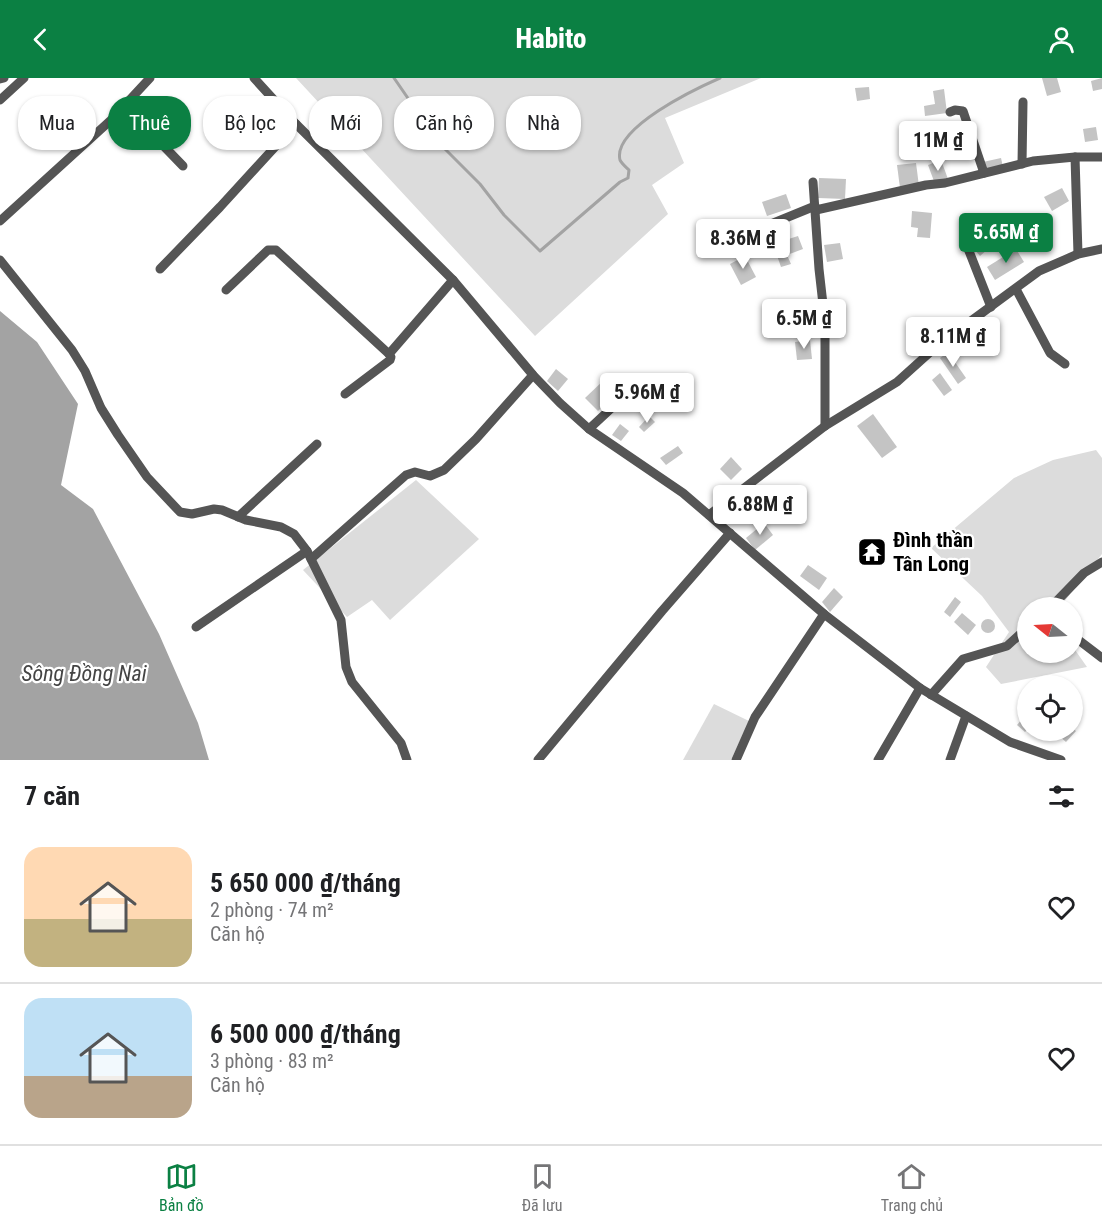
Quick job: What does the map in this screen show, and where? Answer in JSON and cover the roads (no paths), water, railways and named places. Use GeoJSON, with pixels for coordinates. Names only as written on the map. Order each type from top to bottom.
{"type":"FeatureCollection","features":[{"type":"Feature","properties":{"kind":"street"},"geometry":{"type":"LineString","coordinates":[[0,100],[24,78]]}},
{"type":"Feature","properties":{"kind":"street"},"geometry":{"type":"LineString","coordinates":[[134,96],[150,78]]}},
{"type":"Feature","properties":{"kind":"street"},"geometry":{"type":"LineString","coordinates":[[254,78],[270,96]]}},
{"type":"Feature","properties":{"kind":"street"},"geometry":{"type":"LineString","coordinates":[[1022,164],[1023,102]]}},
{"type":"Feature","properties":{"kind":"street"},"geometry":{"type":"LineString","coordinates":[[950,112],[963,111],[984,173]]}},
{"type":"Feature","properties":{"kind":"street"},"geometry":{"type":"LineString","coordinates":[[0,221],[108,122]]}},
{"type":"Feature","properties":{"kind":"street"},"geometry":{"type":"LineString","coordinates":[[297,125],[453,280],[533,375],[589,429],[683,493],[824,614],[920,688],[1010,742],[1060,760]]}},
{"type":"Feature","properties":{"kind":"street"},"geometry":{"type":"LineString","coordinates":[[168,150],[183,166]]}},
{"type":"Feature","properties":{"kind":"street"},"geometry":{"type":"LineString","coordinates":[[160,268],[272,150]]}},
{"type":"Feature","properties":{"kind":"street"},"geometry":{"type":"LineString","coordinates":[[1075,157],[1078,254]]}},
{"type":"Feature","properties":{"kind":"street"},"geometry":{"type":"LineString","coordinates":[[756,230],[815,208],[1022,164],[1075,157],[1102,157]]}},
{"type":"Feature","properties":{"kind":"street"},"geometry":{"type":"LineString","coordinates":[[813,182],[825,322],[825,426]]}},
{"type":"Feature","properties":{"kind":"street"},"geometry":{"type":"LineString","coordinates":[[967,246],[991,307]]}},
{"type":"Feature","properties":{"kind":"street"},"geometry":{"type":"LineString","coordinates":[[709,515],[825,426],[897,382],[936,346],[1039,271],[1078,254],[1102,249]]}},
{"type":"Feature","properties":{"kind":"street"},"geometry":{"type":"LineString","coordinates":[[226,290],[268,250],[276,250],[391,357],[345,394]]}},
{"type":"Feature","properties":{"kind":"street"},"geometry":{"type":"LineString","coordinates":[[0,260],[72,350],[85,371],[101,408],[118,435],[154,484],[180,512],[192,514],[213,509],[222,510],[238,517],[288,530],[294,534],[309,555],[340,620],[346,667],[352,682],[402,742],[407,760]]}},
{"type":"Feature","properties":{"kind":"street"},"geometry":{"type":"LineString","coordinates":[[389,354],[453,280]]}},
{"type":"Feature","properties":{"kind":"street"},"geometry":{"type":"LineString","coordinates":[[1016,289],[1052,356],[1065,364]]}},
{"type":"Feature","properties":{"kind":"street"},"geometry":{"type":"LineString","coordinates":[[196,627],[309,555],[406,475],[415,472],[430,476],[444,470],[476,439],[533,375]]}},
{"type":"Feature","properties":{"kind":"street"},"geometry":{"type":"LineString","coordinates":[[589,429],[618,402],[644,397],[667,378]]}},
{"type":"Feature","properties":{"kind":"street"},"geometry":{"type":"LineString","coordinates":[[238,517],[317,444]]}},
{"type":"Feature","properties":{"kind":"street"},"geometry":{"type":"LineString","coordinates":[[538,760],[730,533]]}},
{"type":"Feature","properties":{"kind":"street"},"geometry":{"type":"LineString","coordinates":[[1061,597],[1084,573],[1102,562]]}},
{"type":"Feature","properties":{"kind":"street"},"geometry":{"type":"LineString","coordinates":[[735,760],[754,717],[824,614]]}},
{"type":"Feature","properties":{"kind":"street"},"geometry":{"type":"LineString","coordinates":[[931,695],[963,659],[1007,646],[1017,637]]}},
{"type":"Feature","properties":{"kind":"street"},"geometry":{"type":"LineString","coordinates":[[1083,643],[1102,658]]}},
{"type":"Feature","properties":{"kind":"street"},"geometry":{"type":"LineString","coordinates":[[878,760],[920,688]]}},
{"type":"Feature","properties":{"kind":"street"},"geometry":{"type":"LineString","coordinates":[[950,760],[966,716]]}},
{"type":"Feature","properties":{"kind":"water","name":"Sông Đồng Nai"},"geometry":{"type":"Polygon","coordinates":[[[0,311],[37,342],[78,404],[61,485],[93,509],[159,634],[198,723],[209,760],[0,760],[0,311]]]}},
{"type":"Feature","properties":{"kind":"waterway"},"geometry":{"type":"LineString","coordinates":[[394,78],[446,150],[480,184],[504,215],[540,251],[620,182],[628,178],[629,170],[620,160],[621,148],[629,135],[658,111],[720,78]]}},
{"type":"Feature","properties":{"kind":"place","name":"Đình thần Tân Long"},"geometry":{"type":"Point","coordinates":[872,552]}}]}
